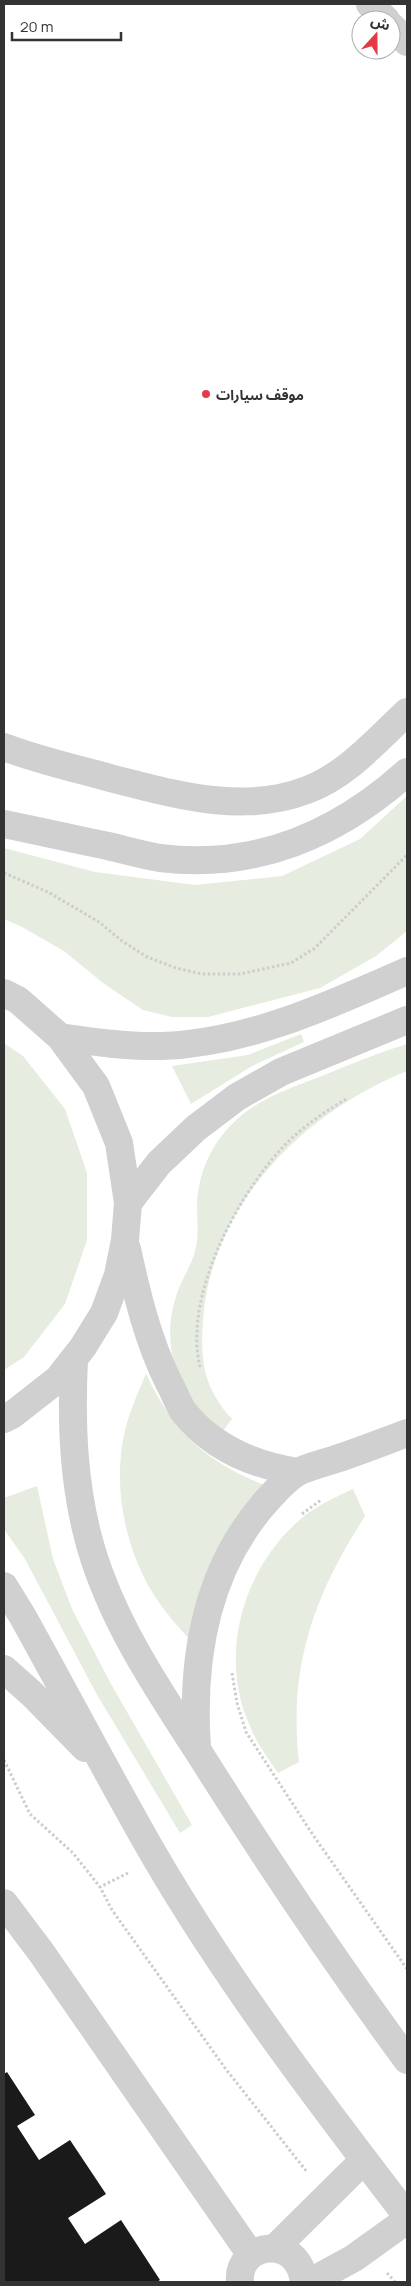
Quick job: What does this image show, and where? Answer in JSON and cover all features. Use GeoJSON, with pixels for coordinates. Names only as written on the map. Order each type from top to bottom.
{"type":"FeatureCollection","features":[{"type":"Feature","properties":{"kind":"street"},"geometry":{"type":"LineString","coordinates":[[4,747],[51,763],[176,794],[232,802],[257,802],[283,798],[307,790],[330,779],[352,764],[407,712]]}},
{"type":"Feature","properties":{"kind":"street"},"geometry":{"type":"LineString","coordinates":[[4,824],[160,858],[199,860],[238,857],[277,849],[314,835],[348,818],[380,797],[407,772]]}},
{"type":"Feature","properties":{"kind":"street"},"geometry":{"type":"LineString","coordinates":[[60,1037],[112,1045],[162,1046],[213,1041],[263,1028],[397,976],[407,960]]}},
{"type":"Feature","properties":{"kind":"street"},"geometry":{"type":"LineString","coordinates":[[4,993],[18,1000],[60,1037],[96,1086],[119,1143],[128,1203],[125,1240],[118,1275],[104,1313],[83,1348],[58,1379],[4,1420]]}},
{"type":"Feature","properties":{"kind":"street"},"geometry":{"type":"LineString","coordinates":[[128,1203],[159,1163],[196,1128],[237,1097],[281,1072],[405,1021]]}},
{"type":"Feature","properties":{"kind":"street"},"geometry":{"type":"LineString","coordinates":[[125,1240],[136,1292],[148,1332],[164,1372],[182,1409],[217,1442],[237,1454],[257,1464],[298,1472]]}},
{"type":"Feature","properties":{"kind":"street"},"geometry":{"type":"LineString","coordinates":[[74,1359],[72,1407],[74,1454],[80,1502],[105,1588],[122,1628],[143,1666],[333,1957],[407,2060]]}},
{"type":"Feature","properties":{"kind":"street"},"geometry":{"type":"LineString","coordinates":[[197,1750],[195,1715],[196,1679],[202,1636],[215,1584],[230,1552],[249,1522],[272,1496],[298,1472],[407,1433]]}},
{"type":"Feature","properties":{"kind":"street"},"geometry":{"type":"LineString","coordinates":[[4,1586],[156,1858],[202,1932],[252,2005],[407,2218],[368,2249],[310,2282]]}},
{"type":"Feature","properties":{"kind":"street"},"geometry":{"type":"LineString","coordinates":[[4,1669],[32,1694],[108,1772]]}},
{"type":"Feature","properties":{"kind":"street"},"geometry":{"type":"LineString","coordinates":[[4,1903],[263,2252]]}},
{"type":"Feature","properties":{"kind":"street"},"geometry":{"type":"LineString","coordinates":[[240,2282],[243,2265],[263,2252],[327,2197],[364,2160]]}},
{"type":"Feature","properties":{"kind":"street"},"geometry":{"type":"LineString","coordinates":[[263,2252],[287,2252],[297,2260],[303,2271],[304,2282]]}},
{"type":"Feature","properties":{"kind":"path"},"geometry":{"type":"LineString","coordinates":[[4,873],[22,879],[57,897],[99,922],[122,941],[148,957],[176,968],[193,972],[240,974],[291,963],[315,948],[407,855]]}},
{"type":"Feature","properties":{"kind":"path"},"geometry":{"type":"LineString","coordinates":[[4,1760],[30,1814],[72,1853],[100,1887],[112,1910],[225,2068],[327,2197]]}},
{"type":"Feature","properties":{"kind":"path"},"geometry":{"type":"LineString","coordinates":[[100,1887],[156,1858]]}},
{"type":"Feature","properties":{"kind":"path"},"geometry":{"type":"LineString","coordinates":[[368,2249],[395,2282]]}},
{"type":"Feature","properties":{"kind":"shaded area"},"geometry":{"type":"Polygon","coordinates":[[[407,796],[407,931],[376,956],[320,988],[208,1017],[172,1017],[143,1010],[103,983],[64,951],[4,919],[4,848],[95,872],[195,885],[282,876],[360,839],[407,796]]]}},
{"type":"Feature","properties":{"kind":"shaded area"},"geometry":{"type":"Polygon","coordinates":[[[301,1034],[304,1042],[252,1066],[191,1104],[172,1066],[248,1055],[301,1034]]]}},
{"type":"Feature","properties":{"kind":"shaded area"},"geometry":{"type":"Polygon","coordinates":[[[4,1043],[23,1056],[65,1109],[87,1173],[87,1240],[65,1304],[24,1357],[4,1370],[4,1043]]]}},
{"type":"Feature","properties":{"kind":"shaded area"},"geometry":{"type":"Polygon","coordinates":[[[407,1044],[407,1071],[369,1089],[333,1111],[299,1138],[269,1168],[243,1202],[223,1239],[210,1279],[202,1336],[203,1362],[206,1374],[215,1396],[232,1419],[220,1435],[205,1420],[183,1386],[171,1349],[170,1329],[179,1288],[195,1252],[198,1231],[198,1193],[207,1161],[218,1141],[232,1124],[241,1115],[263,1101],[354,1063],[407,1044]]]}},
{"type":"Feature","properties":{"kind":"shaded area"},"geometry":{"type":"Polygon","coordinates":[[[146,1374],[168,1413],[194,1444],[227,1467],[267,1486],[189,1639],[172,1620],[148,1585],[132,1549],[123,1510],[120,1470],[125,1430],[146,1374]]]}},
{"type":"Feature","properties":{"kind":"shaded area"},"geometry":{"type":"Polygon","coordinates":[[[37,1486],[53,1559],[72,1609],[111,1684],[192,1825],[180,1833],[96,1693],[25,1559],[4,1529],[4,1498],[37,1486]]]}},
{"type":"Feature","properties":{"kind":"shaded area"},"geometry":{"type":"Polygon","coordinates":[[[353,1489],[365,1516],[332,1574],[309,1633],[302,1663],[298,1695],[299,1762],[278,1773],[255,1737],[240,1696],[236,1668],[237,1640],[242,1612],[252,1585],[265,1560],[282,1537],[303,1517],[353,1489]]]}},
{"type":"Feature","properties":{"kind":"building"},"geometry":{"type":"Polygon","coordinates":[[[7,2072],[35,2115],[17,2126],[39,2160],[70,2140],[106,2194],[68,2218],[85,2244],[121,2220],[160,2280],[157,2282],[4,2282],[4,2074],[7,2072]]]}},
{"type":"Feature","properties":{"kind":"place","name":"موقف سيارات"},"geometry":{"type":"Point","coordinates":[206,394]}}]}
